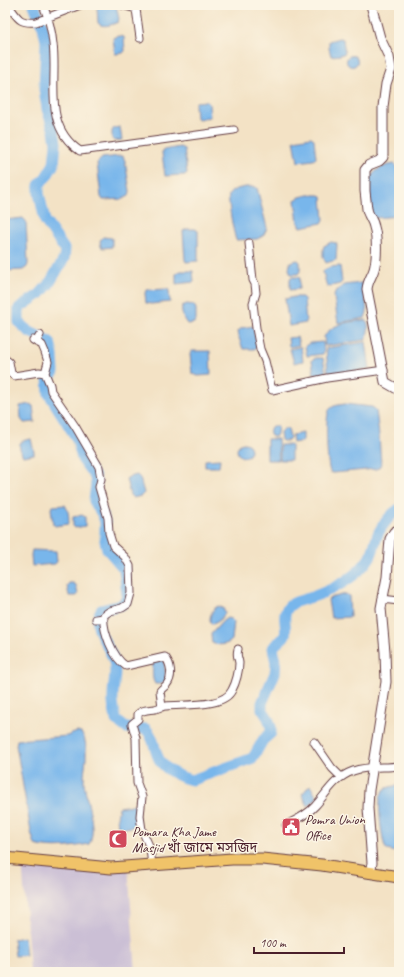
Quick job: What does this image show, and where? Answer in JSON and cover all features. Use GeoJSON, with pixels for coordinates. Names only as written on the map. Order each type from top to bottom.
{"type":"FeatureCollection","features":[{"type":"Feature","properties":{"kind":"main road"},"geometry":{"type":"LineString","coordinates":[[5,858],[121,868],[257,859],[322,865],[399,877]]}},
{"type":"Feature","properties":{"kind":"street"},"geometry":{"type":"LineString","coordinates":[[8,5],[22,21],[28,23],[36,22],[80,5]]}},
{"type":"Feature","properties":{"kind":"street"},"geometry":{"type":"LineString","coordinates":[[43,5],[53,43],[53,100],[55,113],[59,128],[70,144],[80,151],[234,130]]}},
{"type":"Feature","properties":{"kind":"street"},"geometry":{"type":"LineString","coordinates":[[122,5],[136,9],[140,38]]}},
{"type":"Feature","properties":{"kind":"street"},"geometry":{"type":"LineString","coordinates":[[371,5],[380,38],[389,57],[391,69],[386,84],[383,107],[383,157],[379,161],[366,167],[364,174],[367,209],[375,232],[375,266],[368,280],[368,294],[384,370],[385,382],[399,390]]}},
{"type":"Feature","properties":{"kind":"street"},"geometry":{"type":"LineString","coordinates":[[249,243],[256,293],[253,302],[254,315],[260,349],[265,361],[272,390],[327,378],[384,370]]}},
{"type":"Feature","properties":{"kind":"street"},"geometry":{"type":"LineString","coordinates":[[37,339],[46,352],[48,362],[45,373],[51,391],[67,421],[99,467],[101,479],[99,487],[108,518],[109,533],[113,546],[125,557],[130,566],[131,593],[128,604],[122,608],[107,612],[100,618],[120,662],[126,666],[157,658],[165,657],[167,659],[170,674],[168,683],[160,692],[162,707]]}},
{"type":"Feature","properties":{"kind":"street"},"geometry":{"type":"LineString","coordinates":[[5,359],[9,362],[11,374],[14,376],[39,372],[45,373]]}},
{"type":"Feature","properties":{"kind":"street"},"geometry":{"type":"LineString","coordinates":[[370,873],[372,859],[368,808],[372,767],[386,682],[381,608],[387,577],[390,539],[394,532],[399,529]]}},
{"type":"Feature","properties":{"kind":"street"},"geometry":{"type":"LineString","coordinates":[[382,599],[399,601]]}},
{"type":"Feature","properties":{"kind":"street"},"geometry":{"type":"LineString","coordinates":[[152,866],[150,848],[142,830],[140,816],[142,797],[137,783],[135,735],[132,724],[138,719],[138,714],[144,710],[212,703],[222,700],[231,692],[236,683],[239,663],[236,656],[238,648]]}},
{"type":"Feature","properties":{"kind":"street"},"geometry":{"type":"LineString","coordinates":[[314,742],[332,768],[341,777]]}},
{"type":"Feature","properties":{"kind":"street"},"geometry":{"type":"LineString","coordinates":[[286,825],[305,815],[314,807],[333,783],[352,771],[372,767],[399,766]]}},
{"type":"Feature","properties":{"kind":"shaded area"},"geometry":{"type":"Polygon","coordinates":[[[22,860],[128,868],[136,972],[30,972],[22,860]]]}},
{"type":"Feature","properties":{"kind":"water"},"geometry":{"type":"Polygon","coordinates":[[[99,5],[116,5],[119,19],[118,22],[105,26],[100,25],[98,23],[97,7],[99,5]]]}},
{"type":"Feature","properties":{"kind":"water"},"geometry":{"type":"Polygon","coordinates":[[[119,36],[124,37],[125,51],[123,53],[115,54],[113,38],[119,36]]]}},
{"type":"Feature","properties":{"kind":"water"},"geometry":{"type":"Polygon","coordinates":[[[339,38],[343,39],[345,53],[331,56],[329,41],[339,38]]]}},
{"type":"Feature","properties":{"kind":"water"},"geometry":{"type":"Polygon","coordinates":[[[352,55],[356,57],[358,61],[356,65],[352,67],[348,65],[346,61],[348,57],[352,55]]]}},
{"type":"Feature","properties":{"kind":"water"},"geometry":{"type":"Polygon","coordinates":[[[206,101],[209,104],[210,117],[196,118],[196,102],[206,101]]]}},
{"type":"Feature","properties":{"kind":"water"},"geometry":{"type":"Polygon","coordinates":[[[120,127],[122,140],[114,141],[112,139],[112,131],[114,128],[120,127]]]}},
{"type":"Feature","properties":{"kind":"water"},"geometry":{"type":"Polygon","coordinates":[[[311,137],[314,139],[316,158],[313,160],[298,162],[294,140],[311,137]]]}},
{"type":"Feature","properties":{"kind":"water"},"geometry":{"type":"Polygon","coordinates":[[[180,147],[184,149],[187,173],[185,175],[165,176],[162,153],[163,150],[180,147]]]}},
{"type":"Feature","properties":{"kind":"water"},"geometry":{"type":"Polygon","coordinates":[[[123,156],[130,191],[129,196],[123,199],[103,200],[101,197],[97,163],[102,158],[123,156]]]}},
{"type":"Feature","properties":{"kind":"water"},"geometry":{"type":"Polygon","coordinates":[[[395,164],[399,174],[399,216],[375,218],[372,216],[369,190],[372,176],[377,170],[384,166],[395,164]]]}},
{"type":"Feature","properties":{"kind":"water"},"geometry":{"type":"Polygon","coordinates":[[[246,187],[257,188],[267,228],[263,236],[257,239],[236,240],[232,225],[229,195],[234,190],[246,187]]]}},
{"type":"Feature","properties":{"kind":"water"},"geometry":{"type":"Polygon","coordinates":[[[308,195],[320,195],[322,197],[324,220],[322,223],[301,227],[298,222],[295,200],[308,195]]]}},
{"type":"Feature","properties":{"kind":"water"},"geometry":{"type":"Polygon","coordinates":[[[23,218],[26,221],[27,267],[23,270],[5,271],[5,220],[23,218]]]}},
{"type":"Feature","properties":{"kind":"water"},"geometry":{"type":"Polygon","coordinates":[[[187,229],[195,229],[198,231],[198,261],[186,262],[185,260],[183,231],[187,229]]]}},
{"type":"Feature","properties":{"kind":"water"},"geometry":{"type":"Polygon","coordinates":[[[103,237],[112,238],[112,247],[101,247],[100,241],[103,237]]]}},
{"type":"Feature","properties":{"kind":"water"},"geometry":{"type":"Polygon","coordinates":[[[331,242],[336,243],[337,245],[336,260],[326,263],[323,257],[323,249],[324,246],[331,242]]]}},
{"type":"Feature","properties":{"kind":"water"},"geometry":{"type":"Polygon","coordinates":[[[298,260],[300,262],[300,271],[298,274],[291,274],[289,269],[290,262],[298,260]]]}},
{"type":"Feature","properties":{"kind":"water"},"geometry":{"type":"Polygon","coordinates":[[[340,266],[342,282],[340,284],[327,287],[323,272],[324,270],[330,267],[340,266]]]}},
{"type":"Feature","properties":{"kind":"water"},"geometry":{"type":"Polygon","coordinates":[[[180,271],[193,271],[194,282],[176,284],[176,274],[180,271]]]}},
{"type":"Feature","properties":{"kind":"water"},"geometry":{"type":"Polygon","coordinates":[[[291,277],[300,278],[299,289],[290,290],[291,277]]]}},
{"type":"Feature","properties":{"kind":"water"},"geometry":{"type":"Polygon","coordinates":[[[361,283],[364,285],[367,312],[365,318],[338,323],[334,297],[335,292],[344,285],[361,283]]]}},
{"type":"Feature","properties":{"kind":"water"},"geometry":{"type":"Polygon","coordinates":[[[168,289],[170,302],[151,304],[146,303],[146,290],[168,289]]]}},
{"type":"Feature","properties":{"kind":"water"},"geometry":{"type":"Polygon","coordinates":[[[302,297],[304,299],[306,323],[289,326],[285,299],[302,297]]]}},
{"type":"Feature","properties":{"kind":"water"},"geometry":{"type":"Polygon","coordinates":[[[187,304],[194,305],[196,309],[196,321],[194,323],[187,324],[183,318],[182,306],[187,304]]]}},
{"type":"Feature","properties":{"kind":"water"},"geometry":{"type":"Polygon","coordinates":[[[366,320],[368,330],[365,340],[325,346],[324,337],[332,328],[354,321],[366,320]]]}},
{"type":"Feature","properties":{"kind":"water"},"geometry":{"type":"Polygon","coordinates":[[[253,326],[257,347],[254,349],[243,349],[238,331],[242,328],[253,326]]]}},
{"type":"Feature","properties":{"kind":"water"},"geometry":{"type":"Polygon","coordinates":[[[297,337],[299,345],[290,347],[288,338],[297,337]]]}},
{"type":"Feature","properties":{"kind":"water"},"geometry":{"type":"Polygon","coordinates":[[[323,342],[323,354],[307,356],[305,346],[310,343],[323,342]]]}},
{"type":"Feature","properties":{"kind":"water"},"geometry":{"type":"Polygon","coordinates":[[[366,342],[370,369],[333,375],[328,373],[326,348],[366,342]]]}},
{"type":"Feature","properties":{"kind":"water"},"geometry":{"type":"Polygon","coordinates":[[[301,347],[303,361],[294,363],[290,349],[301,347]]]}},
{"type":"Feature","properties":{"kind":"water"},"geometry":{"type":"Polygon","coordinates":[[[192,351],[210,351],[211,375],[198,376],[192,374],[190,354],[192,351]]]}},
{"type":"Feature","properties":{"kind":"water"},"geometry":{"type":"Polygon","coordinates":[[[316,358],[323,358],[326,373],[317,375],[314,374],[312,360],[316,358]]]}},
{"type":"Feature","properties":{"kind":"water"},"geometry":{"type":"Polygon","coordinates":[[[30,404],[33,406],[35,422],[24,423],[21,419],[20,406],[30,404]]]}},
{"type":"Feature","properties":{"kind":"water"},"geometry":{"type":"Polygon","coordinates":[[[345,404],[372,407],[376,410],[381,464],[376,469],[330,472],[327,440],[328,413],[333,407],[345,404]]]}},
{"type":"Feature","properties":{"kind":"water"},"geometry":{"type":"Polygon","coordinates":[[[272,426],[278,426],[275,437],[271,436],[270,434],[272,426]]]}},
{"type":"Feature","properties":{"kind":"water"},"geometry":{"type":"Polygon","coordinates":[[[283,429],[288,429],[290,438],[287,441],[281,440],[280,432],[283,429]]]}},
{"type":"Feature","properties":{"kind":"water"},"geometry":{"type":"Polygon","coordinates":[[[303,433],[303,441],[293,443],[292,435],[303,433]]]}},
{"type":"Feature","properties":{"kind":"water"},"geometry":{"type":"Polygon","coordinates":[[[31,439],[34,454],[23,456],[19,446],[21,442],[31,439]]]}},
{"type":"Feature","properties":{"kind":"water"},"geometry":{"type":"Polygon","coordinates":[[[267,439],[278,439],[279,460],[267,460],[267,439]]]}},
{"type":"Feature","properties":{"kind":"water"},"geometry":{"type":"Polygon","coordinates":[[[244,443],[249,445],[251,450],[249,455],[244,457],[239,455],[237,450],[239,445],[244,443]]]}},
{"type":"Feature","properties":{"kind":"water"},"geometry":{"type":"Polygon","coordinates":[[[280,445],[291,445],[291,460],[280,460],[280,445]]]}},
{"type":"Feature","properties":{"kind":"water"},"geometry":{"type":"Polygon","coordinates":[[[220,459],[219,467],[205,467],[205,460],[220,459]]]}},
{"type":"Feature","properties":{"kind":"water"},"geometry":{"type":"Polygon","coordinates":[[[137,475],[140,478],[144,493],[141,496],[133,498],[130,495],[126,479],[137,475]]]}},
{"type":"Feature","properties":{"kind":"water"},"geometry":{"type":"Polygon","coordinates":[[[65,505],[69,519],[68,524],[55,526],[53,524],[51,508],[53,506],[65,505]]]}},
{"type":"Feature","properties":{"kind":"water"},"geometry":{"type":"Polygon","coordinates":[[[82,515],[85,517],[85,526],[75,528],[73,526],[73,517],[82,515]]]}},
{"type":"Feature","properties":{"kind":"water"},"geometry":{"type":"Polygon","coordinates":[[[32,550],[56,551],[57,562],[55,564],[32,566],[32,550]]]}},
{"type":"Feature","properties":{"kind":"water"},"geometry":{"type":"Polygon","coordinates":[[[69,583],[76,585],[78,595],[69,596],[67,586],[69,583]]]}},
{"type":"Feature","properties":{"kind":"water"},"geometry":{"type":"Polygon","coordinates":[[[346,594],[349,596],[350,617],[331,618],[328,600],[330,598],[346,594]]]}},
{"type":"Feature","properties":{"kind":"water"},"geometry":{"type":"Polygon","coordinates":[[[218,606],[223,608],[225,613],[221,619],[211,624],[211,614],[218,606]]]}},
{"type":"Feature","properties":{"kind":"water"},"geometry":{"type":"Polygon","coordinates":[[[227,618],[234,622],[232,640],[223,644],[212,643],[211,634],[227,618]]]}},
{"type":"Feature","properties":{"kind":"water"},"geometry":{"type":"Polygon","coordinates":[[[164,660],[166,681],[162,684],[155,684],[153,676],[153,661],[164,660]]]}},
{"type":"Feature","properties":{"kind":"water"},"geometry":{"type":"Polygon","coordinates":[[[77,732],[81,733],[86,745],[84,781],[92,822],[89,844],[62,848],[42,847],[35,845],[31,832],[16,745],[17,740],[67,736],[77,732]]]}},
{"type":"Feature","properties":{"kind":"water"},"geometry":{"type":"Polygon","coordinates":[[[310,785],[317,798],[308,806],[302,794],[310,785]]]}},
{"type":"Feature","properties":{"kind":"water"},"geometry":{"type":"Polygon","coordinates":[[[399,785],[399,853],[387,850],[385,847],[381,827],[380,801],[381,794],[384,790],[389,787],[399,785]]]}},
{"type":"Feature","properties":{"kind":"water"},"geometry":{"type":"Polygon","coordinates":[[[137,804],[138,826],[124,828],[118,827],[117,817],[119,807],[137,804]]]}},
{"type":"Feature","properties":{"kind":"water"},"geometry":{"type":"Polygon","coordinates":[[[24,937],[26,955],[15,956],[13,939],[24,937]]]}},
{"type":"Feature","properties":{"kind":"waterway"},"geometry":{"type":"LineString","coordinates":[[34,5],[43,27],[46,41],[44,89],[47,109],[56,143],[54,164],[39,185],[39,193],[45,221],[65,250],[64,259],[49,284],[40,294],[19,308],[19,322],[28,331],[50,342],[53,355],[54,372],[48,379],[49,394],[77,439],[82,459],[95,477],[96,484],[94,501],[105,522],[105,541],[107,549],[124,569],[127,594],[126,600],[121,605],[101,610],[98,617],[99,630],[112,656],[115,666],[113,705],[116,720],[126,728],[146,729],[163,765],[174,774],[188,779],[192,780],[253,758],[263,740],[271,733],[271,727],[268,718],[262,709],[262,703],[275,673],[276,663],[273,648],[285,635],[285,615],[288,607],[294,603],[330,590],[357,572],[370,557],[377,535],[390,516],[399,509]]}},
{"type":"Feature","properties":{"kind":"place","name":"Pomra Union Office"},"geometry":{"type":"Point","coordinates":[291,827]}},
{"type":"Feature","properties":{"kind":"place","name":"Pomara Kha Jame Masjid খাঁ জামে মসজিদ"},"geometry":{"type":"Point","coordinates":[118,839]}}]}
